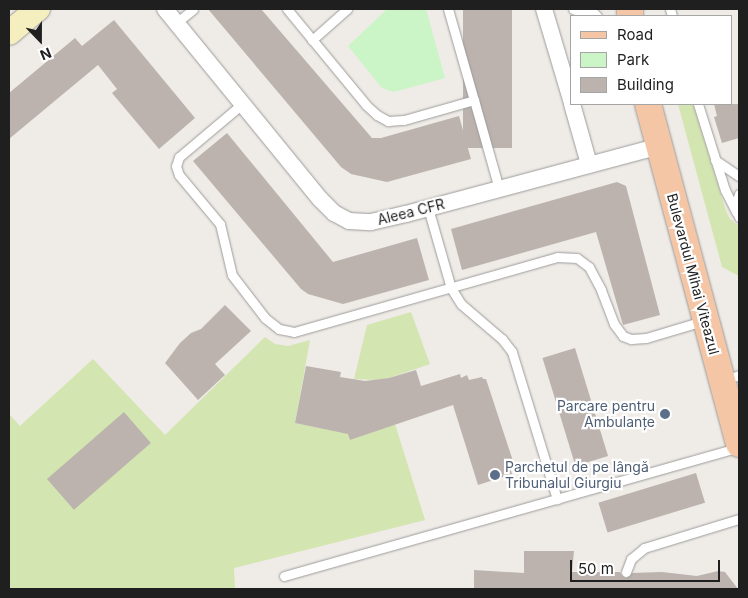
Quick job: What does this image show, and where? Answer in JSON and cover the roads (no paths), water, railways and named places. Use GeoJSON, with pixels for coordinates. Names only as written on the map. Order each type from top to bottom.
{"type":"FeatureCollection","features":[{"type":"Feature","properties":{"kind":"main road"},"geometry":{"type":"LineString","coordinates":[[9,33],[38,9]]}},
{"type":"Feature","properties":{"kind":"main road","name":"Bulevardul Mihai Viteazul"},"geometry":{"type":"LineString","coordinates":[[648,105],[705,320],[731,378],[739,446]]}},
{"type":"Feature","properties":{"kind":"street","name":"Aleea CFR"},"geometry":{"type":"LineString","coordinates":[[165,9],[320,199],[334,213],[349,221],[372,222],[659,146]]}},
{"type":"Feature","properties":{"kind":"street"},"geometry":{"type":"LineString","coordinates":[[544,9],[570,96]]}},
{"type":"Feature","properties":{"kind":"street"},"geometry":{"type":"LineString","coordinates":[[573,105],[590,164]]}},
{"type":"Feature","properties":{"kind":"lane"},"geometry":{"type":"LineString","coordinates":[[176,23],[193,9]]}},
{"type":"Feature","properties":{"kind":"lane"},"geometry":{"type":"LineString","coordinates":[[287,9],[366,106],[388,121],[404,120],[474,100]]}},
{"type":"Feature","properties":{"kind":"lane"},"geometry":{"type":"LineString","coordinates":[[312,40],[347,9]]}},
{"type":"Feature","properties":{"kind":"lane"},"geometry":{"type":"LineString","coordinates":[[448,9],[499,189]]}},
{"type":"Feature","properties":{"kind":"lane"},"geometry":{"type":"LineString","coordinates":[[573,9],[588,15]]}},
{"type":"Feature","properties":{"kind":"lane"},"geometry":{"type":"LineString","coordinates":[[242,104],[180,157],[176,166],[179,175],[216,216],[224,234],[232,275],[265,318],[279,329],[294,332],[557,257],[577,258],[589,267],[602,290],[614,324],[623,336],[631,340],[646,338],[705,320]]}},
{"type":"Feature","properties":{"kind":"lane"},"geometry":{"type":"LineString","coordinates":[[698,105],[715,160],[737,215]]}},
{"type":"Feature","properties":{"kind":"lane"},"geometry":{"type":"LineString","coordinates":[[715,160],[739,176]]}},
{"type":"Feature","properties":{"kind":"lane"},"geometry":{"type":"LineString","coordinates":[[737,215],[736,200],[739,194]]}},
{"type":"Feature","properties":{"kind":"lane"},"geometry":{"type":"LineString","coordinates":[[428,208],[451,288],[469,311],[498,334],[509,347],[557,498]]}},
{"type":"Feature","properties":{"kind":"lane"},"geometry":{"type":"LineString","coordinates":[[284,576],[739,446]]}},
{"type":"Feature","properties":{"kind":"lane"},"geometry":{"type":"LineString","coordinates":[[626,572],[631,559],[644,548],[739,519]]}},
{"type":"Feature","properties":{"kind":"place","name":"Parcare pentru Ambulanțe"},"geometry":{"type":"Point","coordinates":[665,414]}},
{"type":"Feature","properties":{"kind":"place","name":"Parchetul de pe lângă Tribunalul Giurgiu"},"geometry":{"type":"Point","coordinates":[495,475]}}]}
